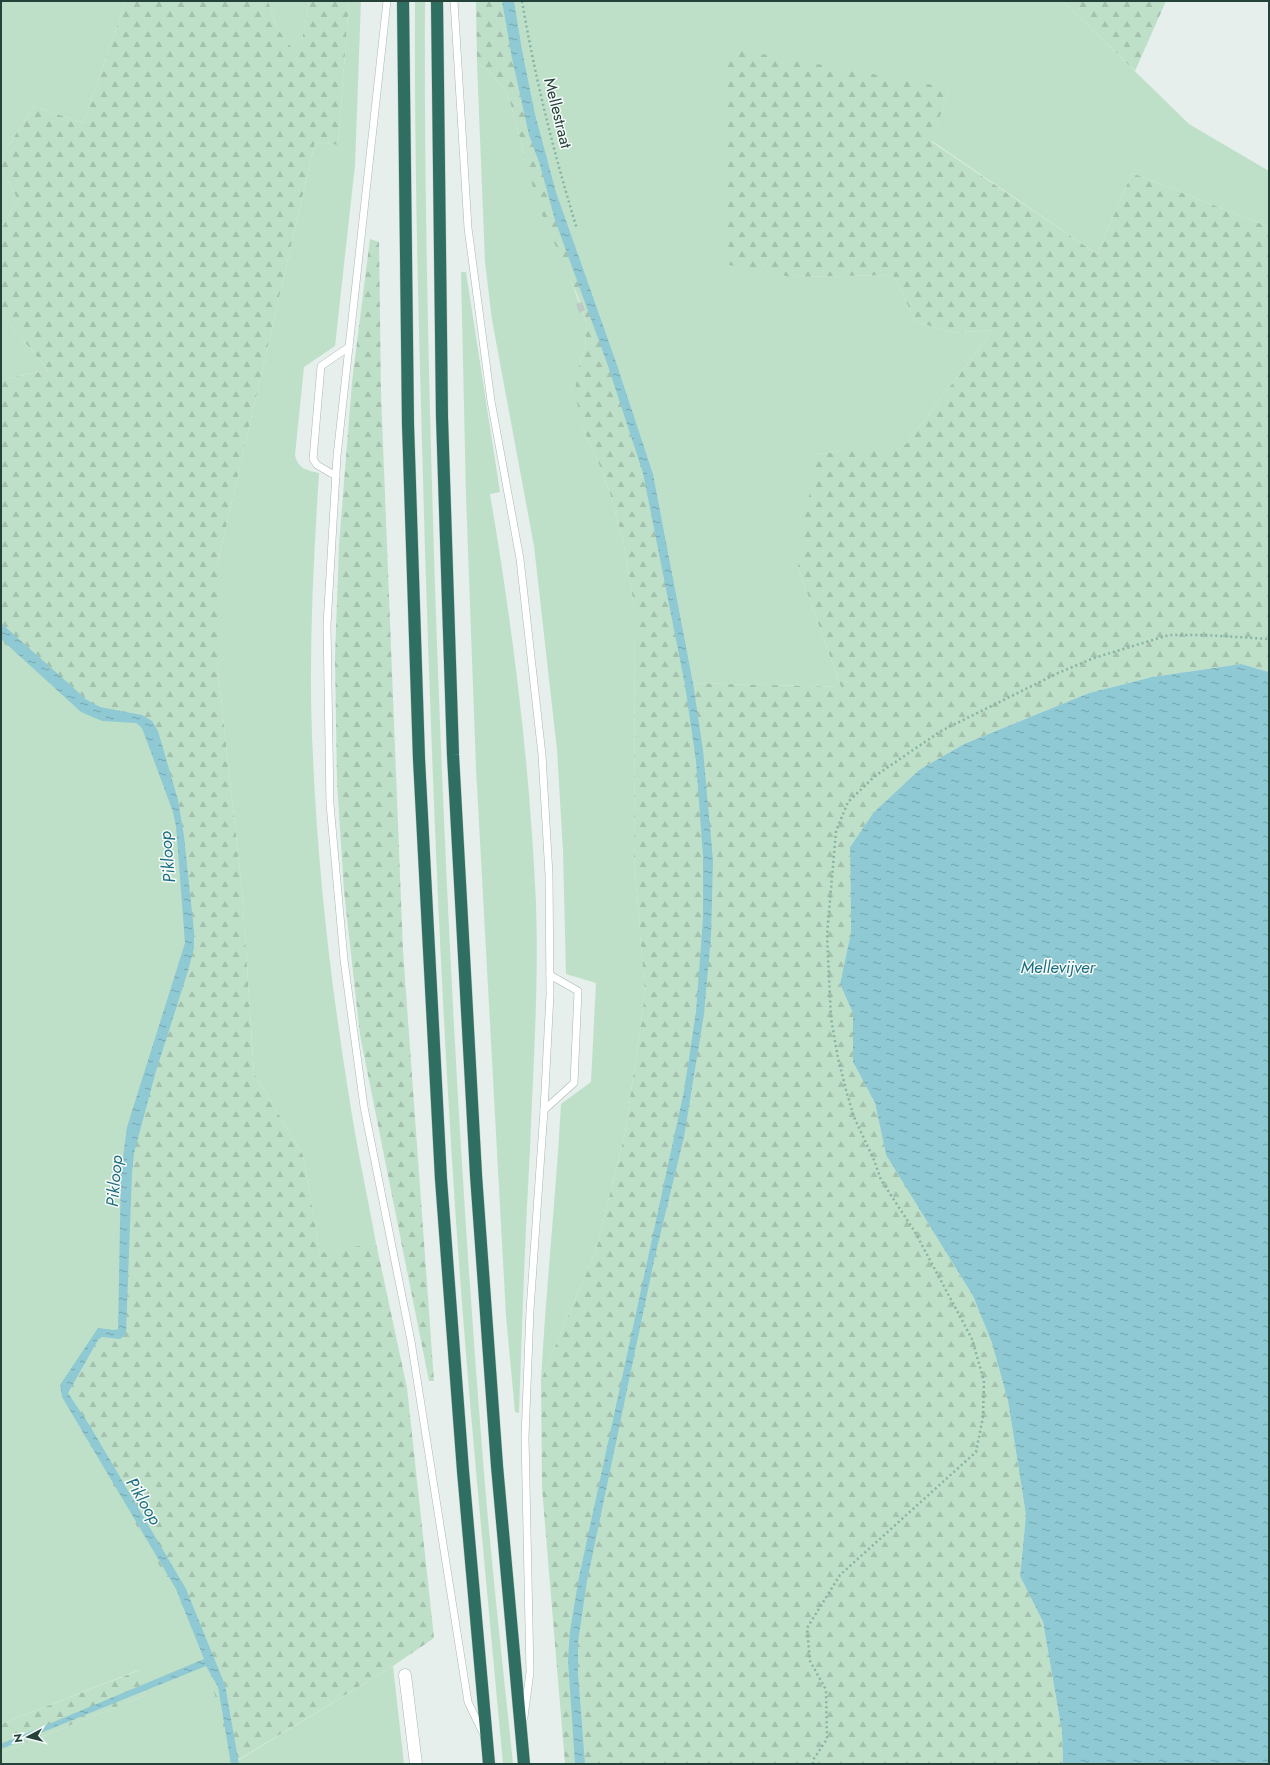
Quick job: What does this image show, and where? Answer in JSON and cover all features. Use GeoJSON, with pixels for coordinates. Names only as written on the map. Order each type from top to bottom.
{"type":"FeatureCollection","features":[{"type":"Feature","properties":{"kind":"highway"},"geometry":{"type":"LineString","coordinates":[[402,1],[408,424],[419,759],[441,1179],[462,1471],[489,1764]]}},
{"type":"Feature","properties":{"kind":"highway"},"geometry":{"type":"LineString","coordinates":[[437,1],[442,418],[453,755],[476,1175],[497,1466],[524,1764]]}},
{"type":"Feature","properties":{"kind":"street"},"geometry":{"type":"LineString","coordinates":[[405,1675],[416,1764]]}},
{"type":"Feature","properties":{"kind":"lane"},"geometry":{"type":"LineString","coordinates":[[387,1],[336,476],[327,625],[330,804],[344,960],[364,1107],[411,1340],[468,1702],[487,1741]]}},
{"type":"Feature","properties":{"kind":"lane"},"geometry":{"type":"LineString","coordinates":[[454,1],[468,228],[491,401],[520,559],[542,755],[549,875],[550,975],[544,1110],[530,1310],[525,1437],[530,1672],[521,1737]]}},
{"type":"Feature","properties":{"kind":"lane"},"geometry":{"type":"LineString","coordinates":[[336,476],[317,465],[313,459],[322,366],[349,348]]}},
{"type":"Feature","properties":{"kind":"lane"},"geometry":{"type":"LineString","coordinates":[[544,1110],[574,1083],[578,991],[550,975]]}},
{"type":"Feature","properties":{"kind":"path","name":"Mellestraat"},"geometry":{"type":"LineString","coordinates":[[522,1],[529,43],[552,141],[577,229]]}},
{"type":"Feature","properties":{"kind":"path"},"geometry":{"type":"LineString","coordinates":[[813,1764],[813,1760],[827,1739],[826,1690],[810,1661],[807,1628],[840,1575],[976,1452],[983,1417],[984,1381],[972,1339],[915,1232],[882,1180],[854,1117],[838,1058],[831,1018],[828,907],[836,832],[848,802],[875,776],[941,731],[1058,673],[1094,658],[1169,635],[1205,635],[1269,639]]}},
{"type":"Feature","properties":{"kind":"green space"},"geometry":{"type":"Polygon","coordinates":[[[1,1],[126,1],[83,123],[34,106],[1,157],[1,1]]]}},
{"type":"Feature","properties":{"kind":"green space"},"geometry":{"type":"Polygon","coordinates":[[[126,1],[268,1],[277,28],[299,58],[309,1],[349,1],[338,145],[315,142],[217,566],[217,661],[242,890],[254,1073],[303,1155],[320,1253],[376,1243],[407,1388],[434,1638],[393,1666],[233,1763],[208,1669],[184,1608],[62,1397],[103,1333],[121,1331],[127,1166],[189,949],[177,814],[140,719],[109,716],[49,673],[1,642],[1,380],[48,370],[1,313],[1,229],[18,200],[1,168],[1,157],[34,106],[83,123],[126,1]]]}},
{"type":"Feature","properties":{"kind":"green space"},"geometry":{"type":"Polygon","coordinates":[[[268,1],[309,1],[299,59],[277,28],[268,1]]]}},
{"type":"Feature","properties":{"kind":"green space"},"geometry":{"type":"Polygon","coordinates":[[[349,1],[361,1],[355,165],[335,346],[304,367],[295,455],[296,460],[301,466],[307,470],[319,473],[311,651],[313,757],[318,845],[332,978],[344,1065],[376,1243],[320,1254],[303,1155],[254,1073],[242,890],[217,661],[217,566],[315,142],[338,145],[349,1]]]}},
{"type":"Feature","properties":{"kind":"green space"},"geometry":{"type":"Polygon","coordinates":[[[415,1],[425,1],[426,220],[433,514],[439,698],[454,1030],[475,1362],[494,1582],[513,1764],[503,1764],[462,1304],[449,1116],[435,834],[425,551],[416,207],[415,1]]]}},
{"type":"Feature","properties":{"kind":"green space"},"geometry":{"type":"Polygon","coordinates":[[[476,1],[514,1],[535,114],[556,192],[616,362],[653,474],[693,683],[841,687],[798,567],[801,539],[817,453],[822,454],[841,451],[897,451],[907,443],[993,330],[955,333],[916,322],[893,275],[791,277],[729,265],[723,47],[949,88],[932,142],[1097,254],[1132,173],[1269,227],[1269,672],[1241,664],[1152,677],[1089,693],[964,744],[919,770],[874,812],[850,847],[851,932],[840,984],[853,1013],[853,1062],[875,1103],[886,1155],[973,1296],[992,1343],[1008,1401],[1026,1515],[1020,1576],[1043,1622],[1062,1732],[1063,1764],[565,1764],[542,1488],[541,1380],[596,1250],[625,1133],[645,994],[634,858],[635,612],[624,545],[610,493],[582,427],[575,392],[578,368],[585,347],[587,324],[578,297],[537,203],[511,105],[504,88],[489,71],[477,63],[476,1]]]}},
{"type":"Feature","properties":{"kind":"green space"},"geometry":{"type":"Polygon","coordinates":[[[514,1],[1063,1],[1189,124],[1269,171],[1269,227],[1132,173],[1097,254],[932,141],[949,88],[791,277],[893,275],[916,322],[955,333],[993,330],[907,443],[897,451],[841,451],[822,454],[818,453],[798,567],[841,687],[693,683],[653,474],[616,362],[556,192],[535,114],[514,1]]]}},
{"type":"Feature","properties":{"kind":"green space"},"geometry":{"type":"Polygon","coordinates":[[[1063,1],[1166,1],[1135,71],[1063,1]]]}},
{"type":"Feature","properties":{"kind":"green space"},"geometry":{"type":"Polygon","coordinates":[[[477,63],[489,71],[504,88],[511,105],[524,154],[587,324],[585,347],[578,368],[582,427],[610,493],[624,545],[635,612],[634,858],[645,994],[625,1133],[596,1250],[541,1380],[561,1104],[591,1082],[596,983],[566,974],[563,851],[557,750],[534,546],[492,320],[485,262],[477,63]]]}},
{"type":"Feature","properties":{"kind":"green space"},"geometry":{"type":"Polygon","coordinates":[[[1,168],[18,200],[1,229],[1,168]]]}},
{"type":"Feature","properties":{"kind":"green space"},"geometry":{"type":"Polygon","coordinates":[[[370,239],[379,242],[381,394],[403,951],[434,1381],[429,1381],[360,1035],[344,891],[337,783],[335,658],[339,545],[352,382],[370,239]]]}},
{"type":"Feature","properties":{"kind":"green space"},"geometry":{"type":"Polygon","coordinates":[[[461,272],[466,272],[500,492],[490,494],[513,647],[525,749],[530,801],[536,904],[537,965],[535,1026],[519,1413],[515,1412],[506,1316],[476,768],[466,496],[461,272]]]}},
{"type":"Feature","properties":{"kind":"green space"},"geometry":{"type":"Polygon","coordinates":[[[1,313],[48,370],[1,380],[1,313]]]}},
{"type":"Feature","properties":{"kind":"green space"},"geometry":{"type":"Polygon","coordinates":[[[1,642],[49,673],[141,719],[177,814],[186,893],[193,1608],[234,1763],[393,1666],[404,1764],[1,1764],[1,1753],[146,1695],[139,1670],[1,1724],[1,642]]]}},
{"type":"Feature","properties":{"kind":"green space"},"geometry":{"type":"Polygon","coordinates":[[[140,1670],[146,1695],[1,1753],[1,1724],[140,1670]]]}},
{"type":"Feature","properties":{"kind":"water"},"geometry":{"type":"Polygon","coordinates":[[[502,1],[514,1],[535,114],[556,192],[616,362],[653,474],[693,683],[703,750],[713,860],[711,936],[704,1014],[684,1137],[655,1256],[587,1581],[578,1642],[578,1674],[585,1764],[575,1764],[568,1660],[570,1631],[579,1577],[684,1091],[696,1012],[703,918],[703,856],[696,761],[685,685],[643,473],[607,363],[555,220],[540,165],[529,135],[512,58],[502,1]]]}},
{"type":"Feature","properties":{"kind":"water"},"geometry":{"type":"Polygon","coordinates":[[[1,623],[87,700],[100,707],[142,715],[152,721],[158,731],[178,800],[184,836],[194,931],[194,948],[156,1071],[134,1153],[126,1334],[120,1339],[102,1337],[98,1340],[68,1393],[90,1426],[186,1589],[225,1685],[239,1764],[231,1764],[218,1687],[206,1666],[1,1749],[1,1744],[204,1659],[176,1589],[62,1397],[60,1385],[98,1328],[118,1329],[121,1172],[127,1127],[185,943],[176,826],[173,812],[142,728],[136,723],[102,721],[81,712],[1,639],[1,623]]]}},
{"type":"Feature","properties":{"kind":"water","name":"Mellevijver"},"geometry":{"type":"Polygon","coordinates":[[[1241,664],[1269,672],[1269,1764],[1063,1764],[1062,1732],[1043,1622],[1020,1576],[1026,1515],[1008,1401],[992,1343],[973,1296],[886,1155],[875,1103],[853,1062],[853,1013],[840,984],[851,932],[850,847],[874,812],[919,770],[964,744],[1089,693],[1152,677],[1241,664]]]}},
{"type":"Feature","properties":{"kind":"building"},"geometry":{"type":"Polygon","coordinates":[[[582,302],[585,310],[579,313],[576,304],[582,302]]]}},
{"type":"Feature","properties":{"kind":"water label","name":"Pikloop"},"geometry":{"type":"Point","coordinates":[167,857]}},
{"type":"Feature","properties":{"kind":"water label","name":"Pikloop"},"geometry":{"type":"Point","coordinates":[114,1181]}},
{"type":"Feature","properties":{"kind":"water label","name":"Pikloop"},"geometry":{"type":"Point","coordinates":[144,1501]}}]}
